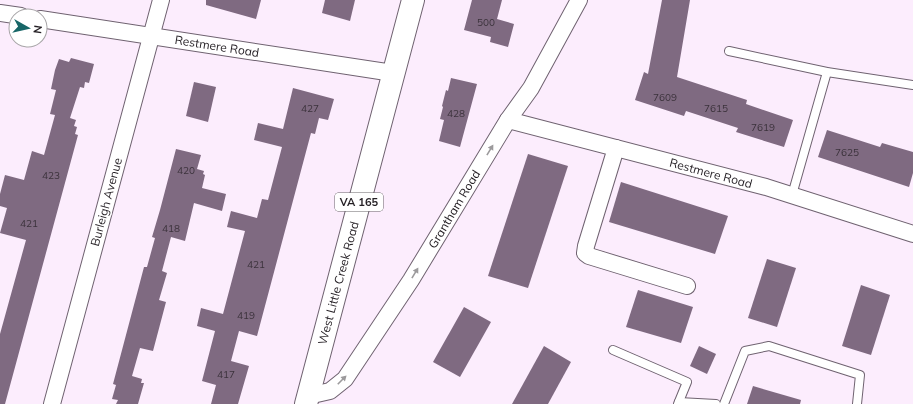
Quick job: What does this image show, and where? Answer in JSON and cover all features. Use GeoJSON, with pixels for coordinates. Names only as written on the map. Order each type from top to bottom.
{"type":"FeatureCollection","features":[{"type":"Feature","properties":{"kind":"main road","name":"West Little Creek Road"},"geometry":{"type":"LineString","coordinates":[[307,400],[413,0]]}},
{"type":"Feature","properties":{"kind":"street","name":"Burleigh Avenue"},"geometry":{"type":"LineString","coordinates":[[52,404],[161,0]]}},
{"type":"Feature","properties":{"kind":"street","name":"Grantham Road"},"geometry":{"type":"LineString","coordinates":[[307,400],[330,391],[345,379],[411,280],[508,120],[531,88],[579,0]]}},
{"type":"Feature","properties":{"kind":"street","name":"Restmere Road"},"geometry":{"type":"LineString","coordinates":[[48,20],[393,73]]}},
{"type":"Feature","properties":{"kind":"street","name":"Restmere Road"},"geometry":{"type":"LineString","coordinates":[[508,120],[766,187],[913,234]]}},
{"type":"Feature","properties":{"kind":"street"},"geometry":{"type":"LineString","coordinates":[[616,148],[585,253],[589,256],[687,286]]}},
{"type":"Feature","properties":{"kind":"street"},"geometry":{"type":"LineString","coordinates":[[307,400],[329,404]]}},
{"type":"Feature","properties":{"kind":"lane"},"geometry":{"type":"LineString","coordinates":[[729,51],[827,72],[913,85]]}},
{"type":"Feature","properties":{"kind":"lane"},"geometry":{"type":"LineString","coordinates":[[792,195],[827,72]]}},
{"type":"Feature","properties":{"kind":"lane"},"geometry":{"type":"LineString","coordinates":[[724,404],[745,351],[769,346],[860,375],[857,404]]}},
{"type":"Feature","properties":{"kind":"lane"},"geometry":{"type":"LineString","coordinates":[[613,350],[687,382],[678,403],[716,404]]}},
{"type":"Feature","properties":{"kind":"building"},"geometry":{"type":"Polygon","coordinates":[[[206,0],[261,0],[256,19],[206,5],[206,0]]]}},
{"type":"Feature","properties":{"kind":"building"},"geometry":{"type":"Polygon","coordinates":[[[325,0],[355,0],[350,21],[322,13],[325,0]]]}},
{"type":"Feature","properties":{"kind":"building"},"geometry":{"type":"Polygon","coordinates":[[[472,0],[502,0],[497,19],[514,24],[508,47],[490,42],[491,37],[464,30],[472,0]]]}},
{"type":"Feature","properties":{"kind":"building"},"geometry":{"type":"Polygon","coordinates":[[[662,0],[690,0],[677,77],[747,100],[746,104],[793,120],[784,147],[736,132],[738,128],[686,111],[684,116],[635,100],[644,72],[648,74],[662,0]]]}},
{"type":"Feature","properties":{"kind":"building"},"geometry":{"type":"Polygon","coordinates":[[[71,58],[94,64],[89,83],[85,82],[84,88],[80,87],[70,118],[76,120],[74,126],[77,127],[75,134],[78,135],[5,404],[0,404],[0,334],[26,240],[0,233],[7,208],[0,206],[0,194],[5,175],[24,180],[32,151],[44,155],[55,115],[50,114],[56,90],[51,89],[55,70],[59,59],[69,62],[71,58]]]}},
{"type":"Feature","properties":{"kind":"building"},"geometry":{"type":"Polygon","coordinates":[[[451,78],[477,84],[460,147],[439,141],[444,120],[440,119],[442,106],[451,78]]]}},
{"type":"Feature","properties":{"kind":"building"},"geometry":{"type":"Polygon","coordinates":[[[194,82],[216,87],[208,122],[186,116],[194,82]]]}},
{"type":"Feature","properties":{"kind":"building"},"geometry":{"type":"Polygon","coordinates":[[[293,88],[334,99],[328,120],[319,118],[315,134],[311,133],[257,336],[239,331],[231,361],[249,366],[238,404],[211,404],[216,385],[202,381],[215,331],[197,326],[201,308],[223,314],[245,231],[227,227],[231,211],[257,218],[262,199],[268,200],[282,147],[254,140],[258,123],[283,129],[293,88]]]}},
{"type":"Feature","properties":{"kind":"building"},"geometry":{"type":"Polygon","coordinates":[[[827,130],[880,147],[882,143],[913,152],[913,173],[909,187],[818,157],[827,130]]]}},
{"type":"Feature","properties":{"kind":"building"},"geometry":{"type":"Polygon","coordinates":[[[176,149],[201,155],[197,169],[204,171],[203,174],[205,175],[202,188],[226,194],[222,211],[194,203],[185,241],[171,237],[162,271],[167,273],[159,300],[166,302],[153,351],[140,348],[132,376],[142,379],[141,383],[144,383],[138,404],[116,404],[118,400],[112,399],[116,385],[113,384],[144,267],[147,267],[155,238],[152,237],[176,149]]]}},
{"type":"Feature","properties":{"kind":"building"},"geometry":{"type":"Polygon","coordinates":[[[528,154],[568,166],[528,288],[488,276],[528,154]]]}},
{"type":"Feature","properties":{"kind":"building"},"geometry":{"type":"Polygon","coordinates":[[[621,182],[728,216],[715,254],[609,222],[621,182]]]}},
{"type":"Feature","properties":{"kind":"building"},"geometry":{"type":"Polygon","coordinates":[[[767,259],[796,268],[777,327],[748,318],[767,259]]]}},
{"type":"Feature","properties":{"kind":"building"},"geometry":{"type":"Polygon","coordinates":[[[861,285],[890,295],[871,355],[842,346],[861,285]]]}},
{"type":"Feature","properties":{"kind":"building"},"geometry":{"type":"Polygon","coordinates":[[[638,290],[693,307],[681,343],[626,327],[638,290]]]}},
{"type":"Feature","properties":{"kind":"building"},"geometry":{"type":"Polygon","coordinates":[[[464,307],[491,322],[460,377],[433,362],[464,307]]]}},
{"type":"Feature","properties":{"kind":"building"},"geometry":{"type":"Polygon","coordinates":[[[544,346],[571,362],[548,404],[512,404],[544,346]]]}},
{"type":"Feature","properties":{"kind":"building"},"geometry":{"type":"Polygon","coordinates":[[[699,346],[716,354],[707,374],[690,366],[699,346]]]}},
{"type":"Feature","properties":{"kind":"building"},"geometry":{"type":"Polygon","coordinates":[[[753,386],[801,400],[800,404],[747,404],[753,386]]]}}]}
